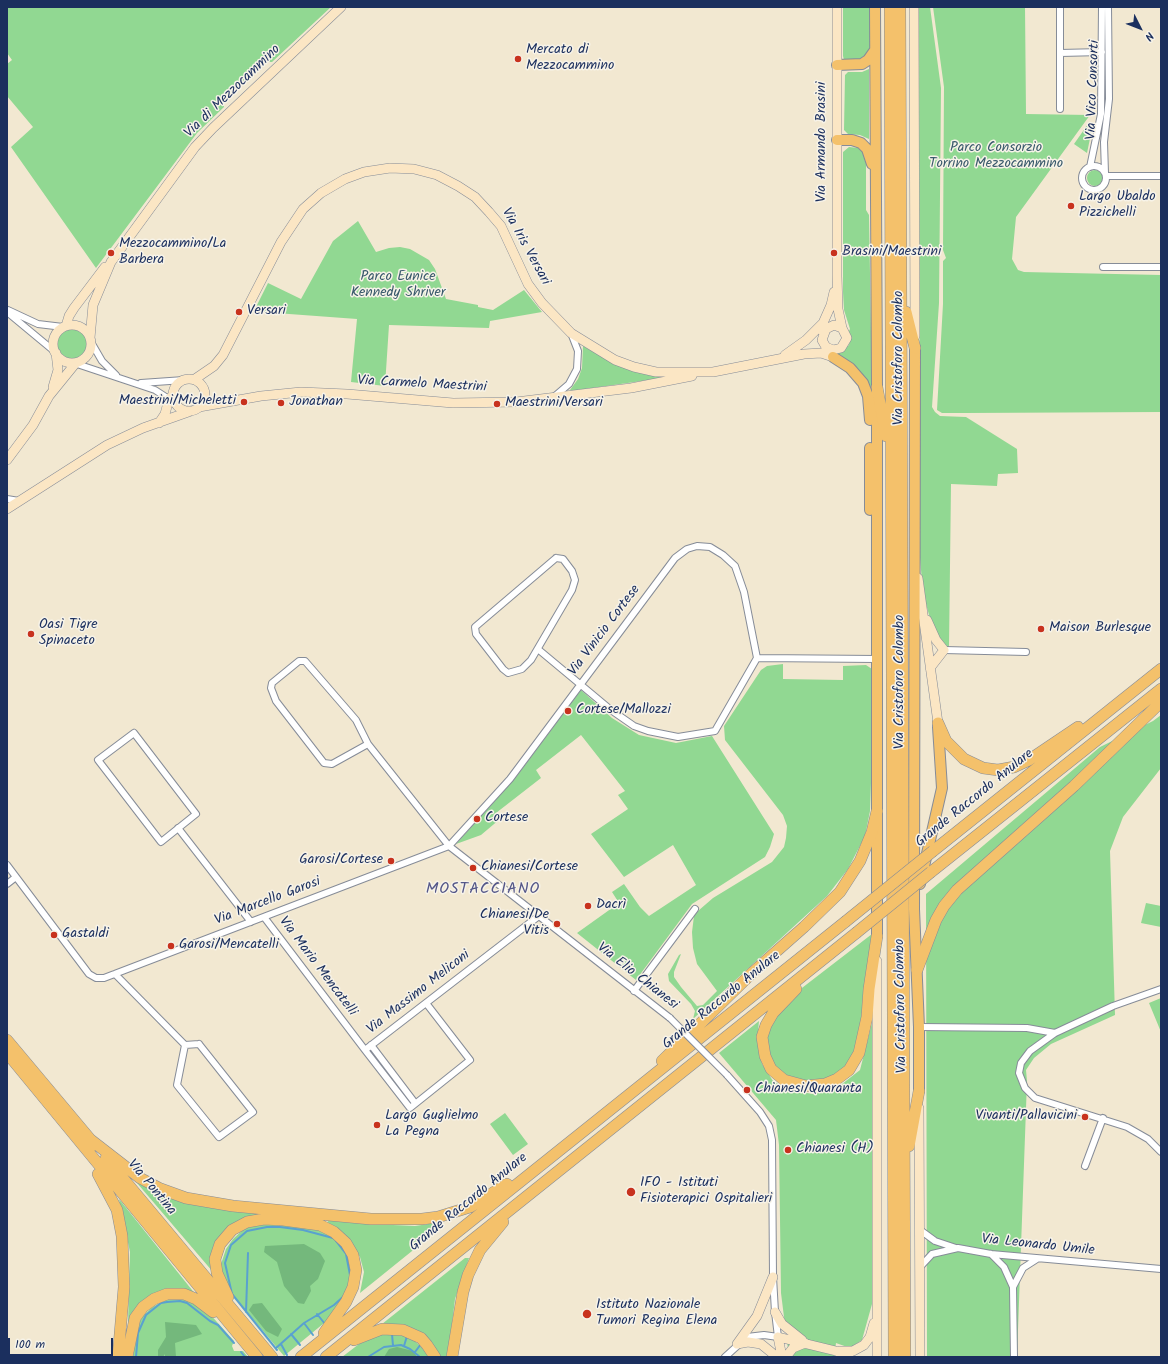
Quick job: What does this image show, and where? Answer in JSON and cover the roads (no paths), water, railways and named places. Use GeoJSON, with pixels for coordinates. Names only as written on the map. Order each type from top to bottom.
{"type":"FeatureCollection","features":[{"type":"Feature","properties":{"kind":"highway","name":"Via Cristoforo Colombo"},"geometry":{"type":"LineString","coordinates":[[890,7],[894,1357]]}},
{"type":"Feature","properties":{"kind":"highway","name":"Via Cristoforo Colombo"},"geometry":{"type":"LineString","coordinates":[[900,7],[905,1357]]}},
{"type":"Feature","properties":{"kind":"highway"},"geometry":{"type":"LineString","coordinates":[[901,276],[908,322],[915,348]]}},
{"type":"Feature","properties":{"kind":"highway"},"geometry":{"type":"LineString","coordinates":[[877,388],[886,433],[888,483],[892,498]]}},
{"type":"Feature","properties":{"kind":"highway","name":"Grande Raccordo Anulare"},"geometry":{"type":"LineString","coordinates":[[304,1355],[1161,669]]}},
{"type":"Feature","properties":{"kind":"highway"},"geometry":{"type":"LineString","coordinates":[[326,1357],[1161,689]]}},
{"type":"Feature","properties":{"kind":"highway"},"geometry":{"type":"LineString","coordinates":[[917,970],[936,920],[957,890],[1074,786],[1161,702]]}},
{"type":"Feature","properties":{"kind":"highway"},"geometry":{"type":"LineString","coordinates":[[938,723],[946,741],[964,759],[983,768],[1004,770],[1018,766],[1029,760],[1080,726],[1113,707]]}},
{"type":"Feature","properties":{"kind":"highway"},"geometry":{"type":"LineString","coordinates":[[635,1090],[674,1047],[840,892],[860,861],[872,832],[877,811]]}},
{"type":"Feature","properties":{"kind":"highway"},"geometry":{"type":"LineString","coordinates":[[827,957],[773,1013],[766,1025],[762,1037],[763,1052],[769,1066],[779,1076],[797,1084],[819,1086],[831,1082],[843,1075],[857,1059],[862,1045],[867,1017],[869,989],[877,936]]}},
{"type":"Feature","properties":{"kind":"highway","name":"Via Pontina"},"geometry":{"type":"LineString","coordinates":[[7,1040],[257,1357]]}},
{"type":"Feature","properties":{"kind":"highway","name":"Via Pontina"},"geometry":{"type":"LineString","coordinates":[[7,1053],[88,1144],[272,1357]]}},
{"type":"Feature","properties":{"kind":"highway"},"geometry":{"type":"LineString","coordinates":[[904,1182],[919,1092]]}},
{"type":"Feature","properties":{"kind":"highway"},"geometry":{"type":"LineString","coordinates":[[88,1144],[146,1182],[167,1192],[186,1198],[233,1206],[371,1219],[422,1219],[459,1211],[480,1201],[552,1156]]}},
{"type":"Feature","properties":{"kind":"highway"},"geometry":{"type":"LineString","coordinates":[[88,1144],[111,1197],[120,1227],[124,1287],[118,1357]]}},
{"type":"Feature","properties":{"kind":"highway"},"geometry":{"type":"LineString","coordinates":[[452,1357],[463,1292],[471,1269],[484,1245],[518,1203]]}},
{"type":"Feature","properties":{"kind":"highway"},"geometry":{"type":"LineString","coordinates":[[237,1315],[220,1282],[214,1264],[216,1253],[220,1244],[232,1230],[247,1222],[264,1220],[315,1224],[330,1230],[343,1240],[351,1251],[356,1265],[355,1281],[342,1310],[304,1355]]}},
{"type":"Feature","properties":{"kind":"highway"},"geometry":{"type":"LineString","coordinates":[[127,1357],[136,1316],[147,1303],[163,1295],[177,1293],[192,1296],[232,1327]]}},
{"type":"Feature","properties":{"kind":"highway"},"geometry":{"type":"LineString","coordinates":[[326,1357],[369,1333],[382,1329],[394,1328],[418,1336],[428,1345],[435,1357]]}},
{"type":"Feature","properties":{"kind":"main road","name":"Via Cristoforo Colombo"},"geometry":{"type":"LineString","coordinates":[[875,7],[878,574],[877,936]]}},
{"type":"Feature","properties":{"kind":"main road"},"geometry":{"type":"LineString","coordinates":[[837,65],[857,65],[865,63],[875,50]]}},
{"type":"Feature","properties":{"kind":"main road"},"geometry":{"type":"LineString","coordinates":[[837,140],[854,140],[863,144],[868,149],[876,172]]}},
{"type":"Feature","properties":{"kind":"main road","name":"Via Cristoforo Colombo"},"geometry":{"type":"LineString","coordinates":[[915,348],[916,564],[914,909],[919,1027],[919,1092]]}},
{"type":"Feature","properties":{"kind":"main road"},"geometry":{"type":"LineString","coordinates":[[828,353],[847,365],[856,374],[863,383],[868,396],[870,414],[871,548],[878,574]]}},
{"type":"Feature","properties":{"kind":"main road"},"geometry":{"type":"LineString","coordinates":[[914,909],[942,788],[938,723]]}},
{"type":"Feature","properties":{"kind":"street","name":"Via di Mezzocammino"},"geometry":{"type":"LineString","coordinates":[[64,327],[74,308],[100,272],[110,262],[202,138],[341,7]]}},
{"type":"Feature","properties":{"kind":"street","name":"Via Armando Brasini"},"geometry":{"type":"LineString","coordinates":[[828,353],[838,350],[844,346],[846,334],[842,328],[838,309],[837,276],[837,7]]}},
{"type":"Feature","properties":{"kind":"street","name":"Via Cristoforo Colombo"},"geometry":{"type":"LineString","coordinates":[[914,7],[915,348]]}},
{"type":"Feature","properties":{"kind":"street"},"geometry":{"type":"LineString","coordinates":[[1060,7],[1060,109]]}},
{"type":"Feature","properties":{"kind":"street","name":"Via Vico Consorti"},"geometry":{"type":"LineString","coordinates":[[1090,167],[1101,114],[1102,7]]}},
{"type":"Feature","properties":{"kind":"street","name":"Via Vico Consorti"},"geometry":{"type":"LineString","coordinates":[[1106,174],[1104,142],[1108,99],[1108,7]]}},
{"type":"Feature","properties":{"kind":"street"},"geometry":{"type":"LineString","coordinates":[[1060,53],[1102,52]]}},
{"type":"Feature","properties":{"kind":"street"},"geometry":{"type":"LineString","coordinates":[[1106,174],[1106,181],[1101,188],[1094,190],[1088,188],[1084,184],[1082,176],[1090,167],[1099,167],[1106,174],[1161,176]]}},
{"type":"Feature","properties":{"kind":"street","name":"Via Iris Versari"},"geometry":{"type":"LineString","coordinates":[[195,379],[214,366],[223,355],[281,242],[301,211],[316,197],[338,182],[359,173],[377,169],[407,168],[430,173],[452,182],[475,198],[501,226],[530,288],[571,334],[615,360],[645,370],[662,372],[713,372],[780,358],[828,353]]}},
{"type":"Feature","properties":{"kind":"street","name":"Via di Mezzocammino"},"geometry":{"type":"LineString","coordinates":[[91,340],[93,305],[110,262]]}},
{"type":"Feature","properties":{"kind":"street"},"geometry":{"type":"LineString","coordinates":[[1103,267],[1161,267]]}},
{"type":"Feature","properties":{"kind":"street","name":"Via Armando Brasini"},"geometry":{"type":"LineString","coordinates":[[823,327],[831,305],[837,276]]}},
{"type":"Feature","properties":{"kind":"street"},"geometry":{"type":"LineString","coordinates":[[7,310],[38,324],[81,327],[91,340],[104,365],[120,378]]}},
{"type":"Feature","properties":{"kind":"street"},"geometry":{"type":"LineString","coordinates":[[7,310],[64,361],[120,378],[135,384],[155,390],[173,399],[182,409],[195,409],[204,400],[205,392],[202,384],[195,379],[135,384]]}},
{"type":"Feature","properties":{"kind":"street"},"geometry":{"type":"LineString","coordinates":[[780,358],[823,327],[838,326],[842,328]]}},
{"type":"Feature","properties":{"kind":"street"},"geometry":{"type":"LineString","coordinates":[[7,460],[33,425],[49,396],[58,370],[55,352],[55,338],[64,327]]}},
{"type":"Feature","properties":{"kind":"street"},"geometry":{"type":"LineString","coordinates":[[823,327],[822,340],[828,353]]}},
{"type":"Feature","properties":{"kind":"street"},"geometry":{"type":"LineString","coordinates":[[552,398],[569,384],[577,369],[578,351],[571,334]]}},
{"type":"Feature","properties":{"kind":"street"},"geometry":{"type":"LineString","coordinates":[[49,396],[76,364],[87,357],[91,340]]}},
{"type":"Feature","properties":{"kind":"street"},"geometry":{"type":"LineString","coordinates":[[662,372],[667,377],[663,382]]}},
{"type":"Feature","properties":{"kind":"street","name":"Via Carmelo Maestrini"},"geometry":{"type":"LineString","coordinates":[[7,509],[107,445],[195,409],[254,397],[295,393],[347,394],[464,404],[516,402],[663,382],[713,372]]}},
{"type":"Feature","properties":{"kind":"street"},"geometry":{"type":"LineString","coordinates":[[159,423],[173,399],[177,385],[184,380]]}},
{"type":"Feature","properties":{"kind":"street"},"geometry":{"type":"LineString","coordinates":[[7,499],[19,501]]}},
{"type":"Feature","properties":{"kind":"street","name":"Via Vinicio Cortese"},"geometry":{"type":"LineString","coordinates":[[449,846],[510,779],[675,558],[683,550],[697,546],[707,546],[718,551],[736,568],[744,592],[758,658]]}},
{"type":"Feature","properties":{"kind":"street"},"geometry":{"type":"LineString","coordinates":[[561,558],[570,569],[575,582],[539,650],[526,666],[514,672],[508,673],[476,634],[474,628],[482,619],[554,559],[561,558]]}},
{"type":"Feature","properties":{"kind":"street"},"geometry":{"type":"LineString","coordinates":[[916,564],[938,723]]}},
{"type":"Feature","properties":{"kind":"street"},"geometry":{"type":"LineString","coordinates":[[922,608],[933,633],[944,650]]}},
{"type":"Feature","properties":{"kind":"street"},"geometry":{"type":"LineString","coordinates":[[539,650],[615,713],[644,730],[678,736],[715,731],[758,658],[877,659]]}},
{"type":"Feature","properties":{"kind":"street"},"geometry":{"type":"LineString","coordinates":[[944,650],[1026,652]]}},
{"type":"Feature","properties":{"kind":"street"},"geometry":{"type":"LineString","coordinates":[[930,668],[944,650]]}},
{"type":"Feature","properties":{"kind":"street","name":"Via Elio Chianesi"},"geometry":{"type":"LineString","coordinates":[[368,744],[332,764],[324,763],[276,701],[271,688],[272,683],[299,660],[304,660],[356,720],[368,744],[449,846],[540,915],[670,1018],[727,1075],[760,1112],[769,1126],[772,1135],[774,1312],[778,1337]]}},
{"type":"Feature","properties":{"kind":"street"},"geometry":{"type":"LineString","coordinates":[[134,733],[196,814],[178,828],[162,842],[98,760],[134,733]]}},
{"type":"Feature","properties":{"kind":"street"},"geometry":{"type":"LineString","coordinates":[[178,828],[251,922]]}},
{"type":"Feature","properties":{"kind":"street","name":"Via Marcello Garosi"},"geometry":{"type":"LineString","coordinates":[[16,877],[89,974],[96,978],[104,978],[192,943],[449,846]]}},
{"type":"Feature","properties":{"kind":"street"},"geometry":{"type":"LineString","coordinates":[[7,865],[16,877],[7,884]]}},
{"type":"Feature","properties":{"kind":"street"},"geometry":{"type":"LineString","coordinates":[[634,991],[695,909]]}},
{"type":"Feature","properties":{"kind":"street","name":"Via Massimo Meliconi"},"geometry":{"type":"LineString","coordinates":[[371,1045],[540,915]]}},
{"type":"Feature","properties":{"kind":"street","name":"Via Mario Mencatelli"},"geometry":{"type":"LineString","coordinates":[[264,917],[410,1108],[415,1103]]}},
{"type":"Feature","properties":{"kind":"street","name":"Via Cristoforo Colombo"},"geometry":{"type":"LineString","coordinates":[[877,936],[877,1357]]}},
{"type":"Feature","properties":{"kind":"street"},"geometry":{"type":"LineString","coordinates":[[115,974],[185,1046]]}},
{"type":"Feature","properties":{"kind":"street"},"geometry":{"type":"LineString","coordinates":[[1161,989],[1113,1006],[1055,1033],[1034,1048],[1022,1061],[1019,1073],[1023,1086],[1030,1094],[1043,1102],[1103,1118],[1142,1134],[1153,1142],[1161,1152]]}},
{"type":"Feature","properties":{"kind":"street"},"geometry":{"type":"LineString","coordinates":[[365,1050],[371,1045],[415,1103],[470,1060],[426,1003]]}},
{"type":"Feature","properties":{"kind":"street"},"geometry":{"type":"LineString","coordinates":[[919,1027],[1027,1028],[1055,1033]]}},
{"type":"Feature","properties":{"kind":"street"},"geometry":{"type":"LineString","coordinates":[[199,1044],[253,1112],[219,1137],[177,1086],[185,1046],[199,1044]]}},
{"type":"Feature","properties":{"kind":"street","name":"Via Cristoforo Colombo"},"geometry":{"type":"LineString","coordinates":[[919,1092],[920,1357]]}},
{"type":"Feature","properties":{"kind":"street"},"geometry":{"type":"LineString","coordinates":[[1085,1166],[1103,1118]]}},
{"type":"Feature","properties":{"kind":"street"},"geometry":{"type":"LineString","coordinates":[[920,1230],[935,1241],[958,1248]]}},
{"type":"Feature","properties":{"kind":"street","name":"Via Leonardo Umile"},"geometry":{"type":"LineString","coordinates":[[920,1267],[932,1254],[958,1248],[991,1254],[1039,1259],[1161,1269]]}},
{"type":"Feature","properties":{"kind":"street"},"geometry":{"type":"LineString","coordinates":[[991,1254],[1004,1267],[1013,1287],[1014,1357]]}},
{"type":"Feature","properties":{"kind":"street"},"geometry":{"type":"LineString","coordinates":[[1013,1287],[1023,1268],[1039,1259]]}},
{"type":"Feature","properties":{"kind":"street"},"geometry":{"type":"LineString","coordinates":[[725,1357],[737,1344],[757,1316],[773,1276]]}},
{"type":"Feature","properties":{"kind":"street"},"geometry":{"type":"LineString","coordinates":[[836,1351],[853,1351],[866,1343],[872,1332],[878,1300]]}},
{"type":"Feature","properties":{"kind":"street"},"geometry":{"type":"LineString","coordinates":[[774,1312],[786,1328],[806,1343]]}},
{"type":"Feature","properties":{"kind":"street"},"geometry":{"type":"LineString","coordinates":[[737,1344],[750,1336],[771,1335],[836,1351],[849,1357]]}},
{"type":"Feature","properties":{"kind":"street"},"geometry":{"type":"LineString","coordinates":[[778,1337],[782,1357]]}},
{"type":"Feature","properties":{"kind":"street"},"geometry":{"type":"LineString","coordinates":[[737,1344],[748,1342],[761,1344],[777,1357]]}},
{"type":"Feature","properties":{"kind":"street"},"geometry":{"type":"LineString","coordinates":[[786,1357],[793,1348],[806,1343]]}},
{"type":"Feature","properties":{"kind":"waterway"},"geometry":{"type":"LineString","coordinates":[[277,1350],[232,1294],[225,1263],[231,1245],[247,1231],[267,1227],[303,1230],[333,1238]]}},
{"type":"Feature","properties":{"kind":"waterway"},"geometry":{"type":"LineString","coordinates":[[336,1241],[346,1254],[350,1275]]}},
{"type":"Feature","properties":{"kind":"waterway"},"geometry":{"type":"LineString","coordinates":[[246,1312],[248,1253]]}},
{"type":"Feature","properties":{"kind":"waterway"},"geometry":{"type":"LineString","coordinates":[[276,1348],[304,1323],[334,1305],[345,1295]]}},
{"type":"Feature","properties":{"kind":"waterway"},"geometry":{"type":"LineString","coordinates":[[136,1357],[138,1333],[146,1315],[161,1303],[167,1302],[180,1301],[187,1303],[210,1321],[218,1325],[234,1343]]}},
{"type":"Feature","properties":{"kind":"waterway"},"geometry":{"type":"LineString","coordinates":[[317,1314],[325,1324]]}},
{"type":"Feature","properties":{"kind":"waterway"},"geometry":{"type":"LineString","coordinates":[[304,1323],[313,1335]]}},
{"type":"Feature","properties":{"kind":"waterway"},"geometry":{"type":"LineString","coordinates":[[291,1334],[300,1345]]}},
{"type":"Feature","properties":{"kind":"waterway"},"geometry":{"type":"LineString","coordinates":[[392,1334],[393,1346]]}},
{"type":"Feature","properties":{"kind":"waterway"},"geometry":{"type":"LineString","coordinates":[[404,1346],[407,1336]]}},
{"type":"Feature","properties":{"kind":"waterway"},"geometry":{"type":"LineString","coordinates":[[281,1344],[287,1355]]}},
{"type":"Feature","properties":{"kind":"waterway"},"geometry":{"type":"LineString","coordinates":[[415,1352],[421,1344]]}},
{"type":"Feature","properties":{"kind":"waterway"},"geometry":{"type":"LineString","coordinates":[[368,1357],[384,1347],[401,1345],[410,1349],[420,1357]]}},
{"type":"Feature","properties":{"kind":"waterway"},"geometry":{"type":"LineString","coordinates":[[241,1352],[245,1357]]}},
{"type":"Feature","properties":{"kind":"place","name":"Mercato di Mezzocammino"},"geometry":{"type":"Point","coordinates":[518,59]}},
{"type":"Feature","properties":{"kind":"place","name":"Largo Ubaldo Pizzichelli"},"geometry":{"type":"Point","coordinates":[1071,206]}},
{"type":"Feature","properties":{"kind":"place","name":"Mezzocammino/La Barbera"},"geometry":{"type":"Point","coordinates":[111,253]}},
{"type":"Feature","properties":{"kind":"place","name":"Brasini/Maestrini"},"geometry":{"type":"Point","coordinates":[834,253]}},
{"type":"Feature","properties":{"kind":"place","name":"Versari"},"geometry":{"type":"Point","coordinates":[239,312]}},
{"type":"Feature","properties":{"kind":"place","name":"Maestrini/Micheletti"},"geometry":{"type":"Point","coordinates":[244,402]}},
{"type":"Feature","properties":{"kind":"place","name":"Jonathan"},"geometry":{"type":"Point","coordinates":[281,403]}},
{"type":"Feature","properties":{"kind":"place","name":"Maestrini/Versari"},"geometry":{"type":"Point","coordinates":[497,404]}},
{"type":"Feature","properties":{"kind":"place","name":"Maison Burlesque"},"geometry":{"type":"Point","coordinates":[1041,629]}},
{"type":"Feature","properties":{"kind":"place","name":"Oasi Tigre Spinaceto"},"geometry":{"type":"Point","coordinates":[31,634]}},
{"type":"Feature","properties":{"kind":"place","name":"Cortese/Mallozzi"},"geometry":{"type":"Point","coordinates":[568,711]}},
{"type":"Feature","properties":{"kind":"place","name":"Cortese"},"geometry":{"type":"Point","coordinates":[477,819]}},
{"type":"Feature","properties":{"kind":"place","name":"Garosi/Cortese"},"geometry":{"type":"Point","coordinates":[391,861]}},
{"type":"Feature","properties":{"kind":"place","name":"Chianesi/Cortese"},"geometry":{"type":"Point","coordinates":[473,868]}},
{"type":"Feature","properties":{"kind":"place","name":"Dacrì"},"geometry":{"type":"Point","coordinates":[588,906]}},
{"type":"Feature","properties":{"kind":"place","name":"Chianesi/De Vitis"},"geometry":{"type":"Point","coordinates":[557,924]}},
{"type":"Feature","properties":{"kind":"place","name":"Gastaldi"},"geometry":{"type":"Point","coordinates":[54,935]}},
{"type":"Feature","properties":{"kind":"place","name":"Garosi/Mencatelli"},"geometry":{"type":"Point","coordinates":[171,946]}},
{"type":"Feature","properties":{"kind":"place","name":"Chianesi/Quaranta"},"geometry":{"type":"Point","coordinates":[747,1090]}},
{"type":"Feature","properties":{"kind":"place","name":"Vivanti/Pallavicini"},"geometry":{"type":"Point","coordinates":[1085,1117]}},
{"type":"Feature","properties":{"kind":"place","name":"Largo Guglielmo La Pegna"},"geometry":{"type":"Point","coordinates":[377,1125]}},
{"type":"Feature","properties":{"kind":"place","name":"Chianesi (H)"},"geometry":{"type":"Point","coordinates":[788,1150]}},
{"type":"Feature","properties":{"kind":"place","name":"IFO - Istituti Fisioterapici Ospitalieri"},"geometry":{"type":"Point","coordinates":[631,1192]}},
{"type":"Feature","properties":{"kind":"place","name":"Istituto Nazionale Tumori Regina Elena"},"geometry":{"type":"Point","coordinates":[587,1314]}},
{"type":"Feature","properties":{"kind":"district","name":"MOSTACCIANO"},"geometry":{"type":"Point","coordinates":[483,890]}},
{"type":"Feature","properties":{"kind":"park label","name":"Parco Consorzio Torrino Mezzocammino"},"geometry":{"type":"Point","coordinates":[996,158]}},
{"type":"Feature","properties":{"kind":"park label","name":"Parco Eunice Kennedy Shriver"},"geometry":{"type":"Point","coordinates":[398,286]}}]}
